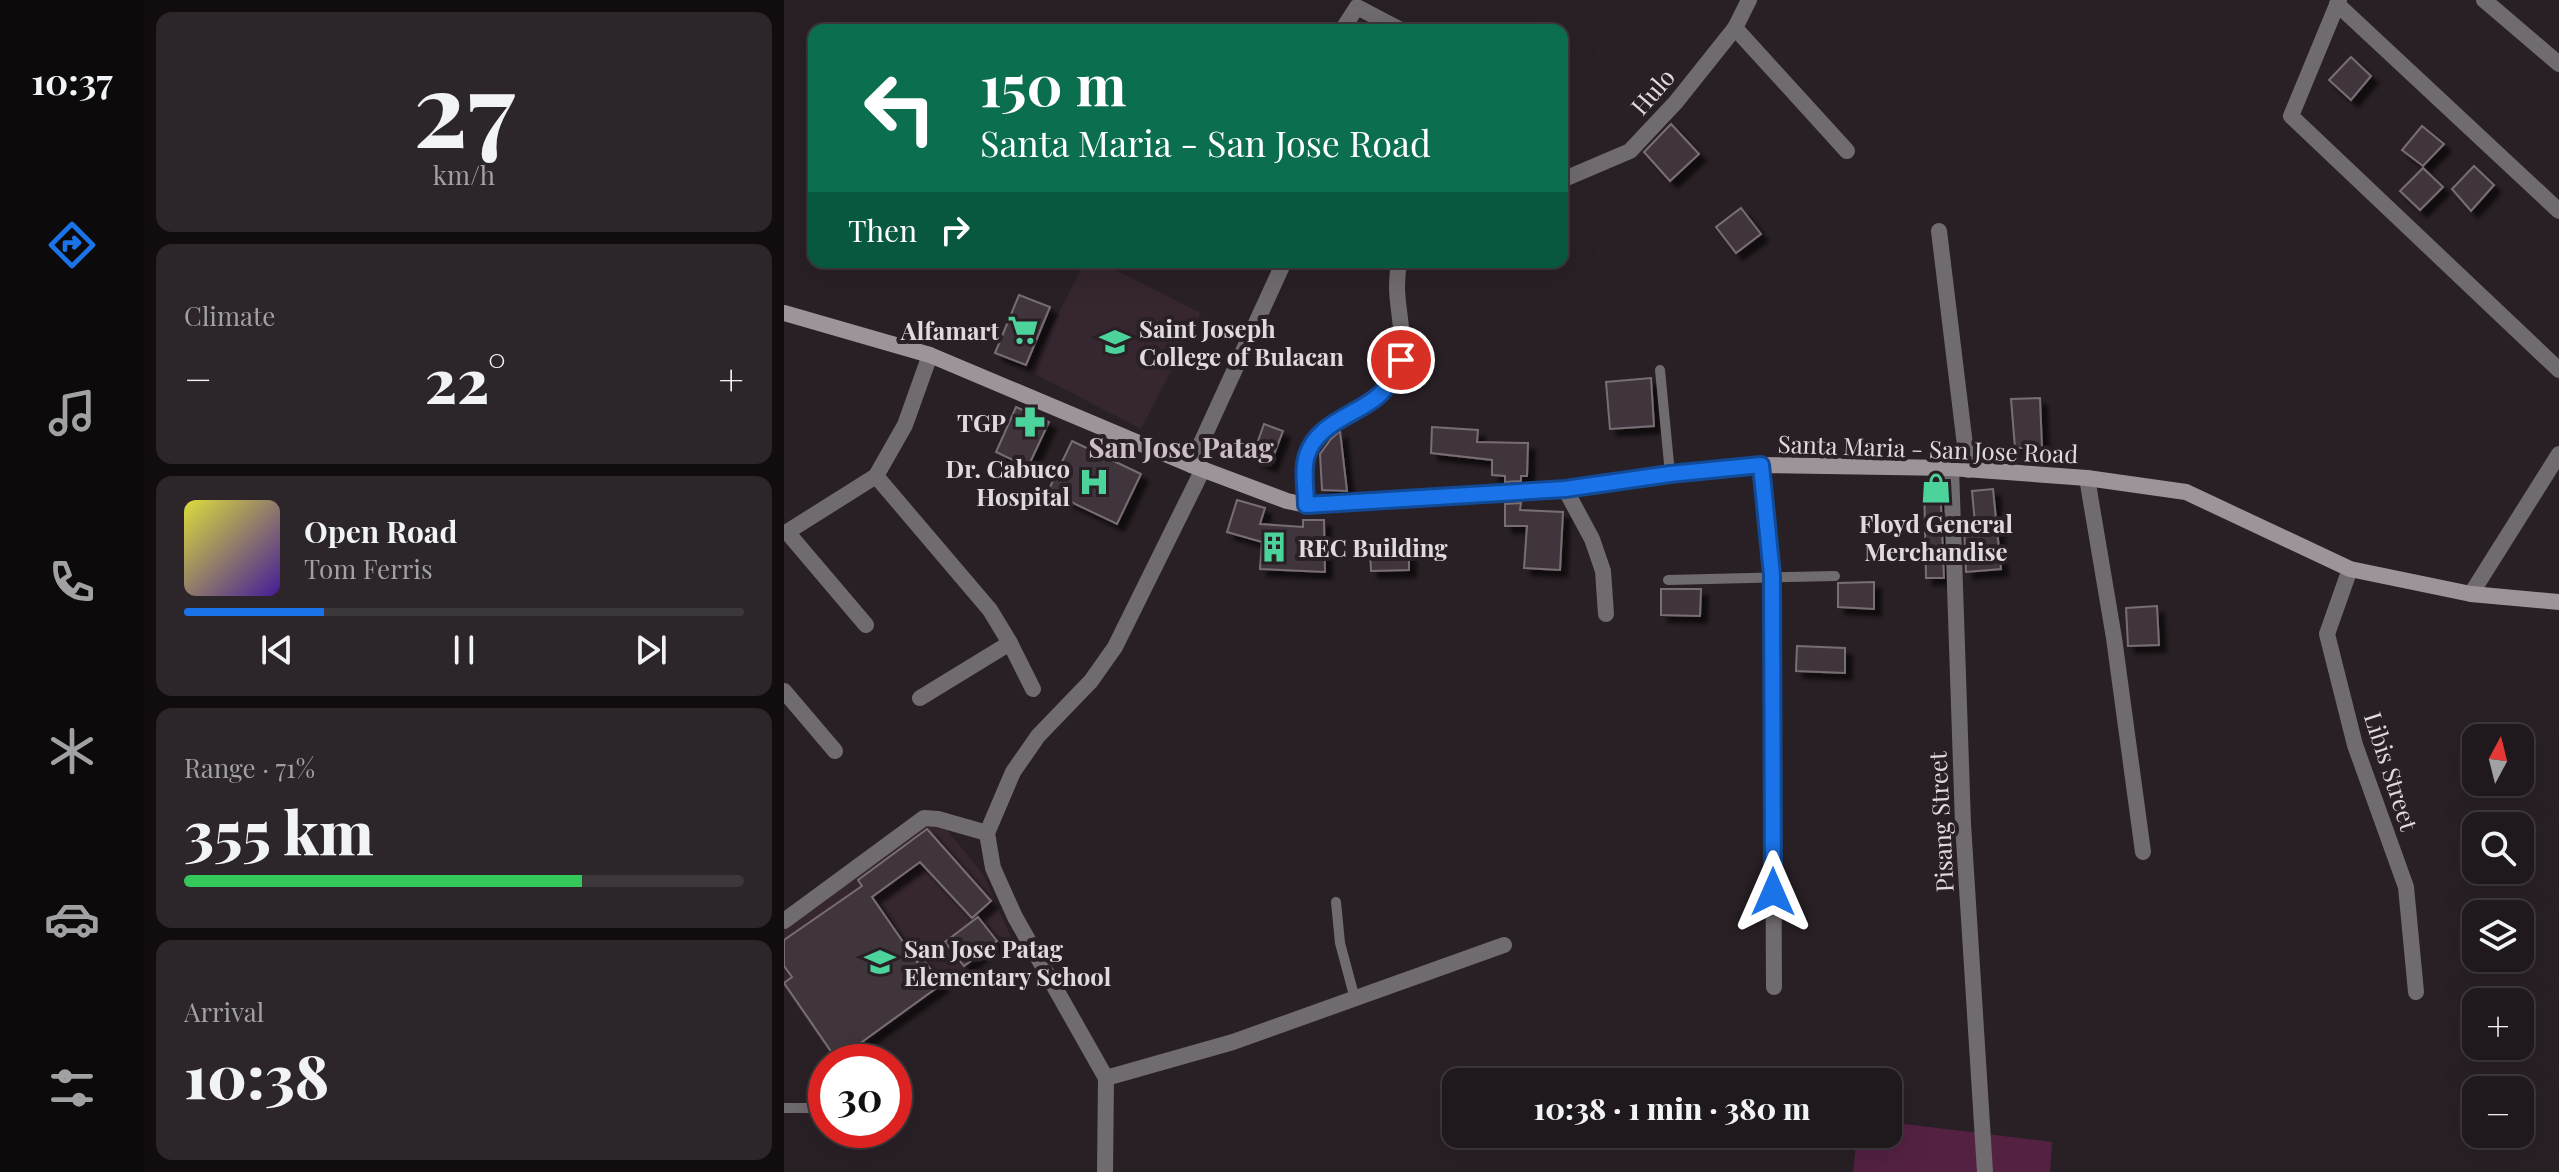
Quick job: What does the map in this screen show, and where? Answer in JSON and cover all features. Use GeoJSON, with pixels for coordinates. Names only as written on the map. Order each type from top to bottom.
{"type":"FeatureCollection","features":[{"type":"Feature","properties":{"kind":"main road","name":"Santa Maria - San Jose Road"},"geometry":{"type":"LineString","coordinates":[[784,313],[930,355],[1197,467],[1287,501],[1306,505],[1565,489],[1761,465],[1960,469],[2087,478],[2186,492],[2350,569],[2471,594],[2559,602]]}},
{"type":"Feature","properties":{"kind":"street","name":"Hulo"},"geometry":{"type":"LineString","coordinates":[[1568,177],[1630,151],[1676,102],[1735,28],[1749,0]]}},
{"type":"Feature","properties":{"kind":"street"},"geometry":{"type":"LineString","coordinates":[[2484,0],[2559,64]]}},
{"type":"Feature","properties":{"kind":"street"},"geometry":{"type":"LineString","coordinates":[[2559,211],[2338,2],[2291,116],[2559,370]]}},
{"type":"Feature","properties":{"kind":"street"},"geometry":{"type":"LineString","coordinates":[[1344,24],[1351,4],[1389,24]]}},
{"type":"Feature","properties":{"kind":"street"},"geometry":{"type":"LineString","coordinates":[[1735,28],[1847,151]]}},
{"type":"Feature","properties":{"kind":"street","name":"Pisang Street"},"geometry":{"type":"LineString","coordinates":[[1939,231],[1960,469],[1963,824],[1985,1172]]}},
{"type":"Feature","properties":{"kind":"street"},"geometry":{"type":"LineString","coordinates":[[1105,1172],[1106,1078],[1015,917],[993,868],[987,833],[1013,772],[1038,736],[1091,681],[1115,647],[1197,467],[1281,268]]}},
{"type":"Feature","properties":{"kind":"street"},"geometry":{"type":"LineString","coordinates":[[1306,505],[1306,458],[1312,443],[1321,431],[1375,399],[1396,375],[1401,360],[1398,268]]}},
{"type":"Feature","properties":{"kind":"street"},"geometry":{"type":"LineString","coordinates":[[866,625],[787,532],[876,476],[905,425],[930,355]]}},
{"type":"Feature","properties":{"kind":"street"},"geometry":{"type":"LineString","coordinates":[[2471,594],[2559,454]]}},
{"type":"Feature","properties":{"kind":"street"},"geometry":{"type":"LineString","coordinates":[[1761,465],[1772,575],[1774,987]]}},
{"type":"Feature","properties":{"kind":"street"},"geometry":{"type":"LineString","coordinates":[[876,476],[990,610],[1033,689]]}},
{"type":"Feature","properties":{"kind":"street"},"geometry":{"type":"LineString","coordinates":[[2087,478],[2114,638],[2143,852]]}},
{"type":"Feature","properties":{"kind":"street"},"geometry":{"type":"LineString","coordinates":[[1565,489],[1592,539],[1603,571],[1606,614]]}},
{"type":"Feature","properties":{"kind":"street","name":"Libis Street"},"geometry":{"type":"LineString","coordinates":[[2350,569],[2327,634],[2355,745],[2406,887],[2416,992]]}},
{"type":"Feature","properties":{"kind":"street"},"geometry":{"type":"LineString","coordinates":[[920,698],[1010,643]]}},
{"type":"Feature","properties":{"kind":"street"},"geometry":{"type":"LineString","coordinates":[[784,691],[835,751]]}},
{"type":"Feature","properties":{"kind":"street"},"geometry":{"type":"LineString","coordinates":[[784,921],[924,818],[987,833]]}},
{"type":"Feature","properties":{"kind":"street"},"geometry":{"type":"LineString","coordinates":[[1106,1078],[1233,1042],[1504,945]]}},
{"type":"Feature","properties":{"kind":"lane"},"geometry":{"type":"LineString","coordinates":[[1660,370],[1670,474]]}},
{"type":"Feature","properties":{"kind":"lane"},"geometry":{"type":"LineString","coordinates":[[1668,580],[1772,575],[1835,576]]}},
{"type":"Feature","properties":{"kind":"lane"},"geometry":{"type":"LineString","coordinates":[[1336,902],[1340,943],[1355,999]]}},
{"type":"Feature","properties":{"kind":"lane"},"geometry":{"type":"LineString","coordinates":[[784,1108],[808,1108]]}},
{"type":"Feature","properties":{"kind":"shaded area","name":"Saint Joseph College of Bulacan"},"geometry":{"type":"Polygon","coordinates":[[[1082,268],[1112,268],[1201,313],[1141,429],[1029,371],[1082,268]]]}},
{"type":"Feature","properties":{"kind":"shaded area","name":"San Jose Patag Elementary School"},"geometry":{"type":"Polygon","coordinates":[[[921,821],[942,824],[983,874],[1011,937],[866,1044],[823,1044],[784,987],[784,929],[921,821]]]}},
{"type":"Feature","properties":{"kind":"shaded area"},"geometry":{"type":"Polygon","coordinates":[[[1902,1124],[2052,1142],[2050,1172],[1853,1172],[1856,1148],[1902,1148],[1902,1124]]]}},
{"type":"Feature","properties":{"kind":"building"},"geometry":{"type":"Polygon","coordinates":[[[2351,57],[2371,76],[2351,100],[2329,80],[2351,57]]]}},
{"type":"Feature","properties":{"kind":"building"},"geometry":{"type":"Polygon","coordinates":[[[1671,124],[1699,154],[1670,181],[1644,152],[1671,124]]]}},
{"type":"Feature","properties":{"kind":"building"},"geometry":{"type":"Polygon","coordinates":[[[2422,126],[2444,144],[2423,166],[2402,150],[2422,126]]]}},
{"type":"Feature","properties":{"kind":"building"},"geometry":{"type":"Polygon","coordinates":[[[2474,166],[2494,185],[2471,211],[2452,189],[2474,166]]]}},
{"type":"Feature","properties":{"kind":"building"},"geometry":{"type":"Polygon","coordinates":[[[2423,168],[2443,187],[2420,210],[2400,191],[2423,168]]]}},
{"type":"Feature","properties":{"kind":"building"},"geometry":{"type":"Polygon","coordinates":[[[1741,208],[1761,234],[1736,253],[1716,227],[1741,208]]]}},
{"type":"Feature","properties":{"kind":"building","name":"Alfamart"},"geometry":{"type":"Polygon","coordinates":[[[1019,295],[1050,307],[1026,365],[995,353],[1019,295]]]}},
{"type":"Feature","properties":{"kind":"building"},"geometry":{"type":"Polygon","coordinates":[[[1651,378],[1654,426],[1610,429],[1606,382],[1651,378]]]}},
{"type":"Feature","properties":{"kind":"building"},"geometry":{"type":"Polygon","coordinates":[[[2040,398],[2042,448],[2015,448],[2011,399],[2040,398]]]}},
{"type":"Feature","properties":{"kind":"building"},"geometry":{"type":"Polygon","coordinates":[[[1016,407],[1049,422],[1028,467],[996,452],[1016,407]]]}},
{"type":"Feature","properties":{"kind":"building"},"geometry":{"type":"Polygon","coordinates":[[[1264,424],[1283,431],[1270,465],[1252,458],[1264,424]]]}},
{"type":"Feature","properties":{"kind":"building"},"geometry":{"type":"Polygon","coordinates":[[[1432,427],[1478,430],[1477,442],[1528,443],[1527,476],[1521,476],[1521,481],[1505,482],[1505,476],[1492,475],[1492,460],[1431,453],[1432,427]]]}},
{"type":"Feature","properties":{"kind":"building"},"geometry":{"type":"Polygon","coordinates":[[[1340,431],[1347,491],[1322,490],[1320,454],[1340,431]]]}},
{"type":"Feature","properties":{"kind":"building","name":"Dr. Cabuco Hospital"},"geometry":{"type":"Polygon","coordinates":[[[1072,441],[1141,474],[1117,524],[1048,491],[1072,441]]]}},
{"type":"Feature","properties":{"kind":"building"},"geometry":{"type":"Polygon","coordinates":[[[1924,480],[1940,480],[1944,578],[1926,578],[1924,480]]]}},
{"type":"Feature","properties":{"kind":"building"},"geometry":{"type":"Polygon","coordinates":[[[1993,489],[2001,569],[1966,572],[1964,525],[1975,524],[1972,491],[1993,489]]]}},
{"type":"Feature","properties":{"kind":"building"},"geometry":{"type":"Polygon","coordinates":[[[1237,500],[1265,508],[1260,524],[1303,527],[1303,520],[1324,520],[1325,572],[1260,569],[1262,542],[1227,532],[1237,500]]]}},
{"type":"Feature","properties":{"kind":"building"},"geometry":{"type":"Polygon","coordinates":[[[1521,503],[1520,510],[1563,512],[1560,570],[1524,568],[1527,526],[1505,526],[1505,504],[1521,503]]]}},
{"type":"Feature","properties":{"kind":"building"},"geometry":{"type":"Polygon","coordinates":[[[1409,545],[1409,570],[1371,571],[1370,547],[1409,545]]]}},
{"type":"Feature","properties":{"kind":"building"},"geometry":{"type":"Polygon","coordinates":[[[1874,582],[1874,609],[1838,607],[1838,583],[1874,582]]]}},
{"type":"Feature","properties":{"kind":"building"},"geometry":{"type":"Polygon","coordinates":[[[1661,589],[1701,589],[1700,616],[1661,615],[1661,589]]]}},
{"type":"Feature","properties":{"kind":"building"},"geometry":{"type":"Polygon","coordinates":[[[2157,606],[2159,645],[2128,646],[2126,608],[2157,606]]]}},
{"type":"Feature","properties":{"kind":"building"},"geometry":{"type":"Polygon","coordinates":[[[1797,646],[1845,648],[1845,673],[1796,671],[1797,646]]]}},
{"type":"Feature","properties":{"kind":"building","name":"San Jose Patag Elementary School"},"geometry":{"type":"Polygon","coordinates":[[[927,829],[991,901],[972,918],[920,862],[872,897],[917,962],[922,958],[942,984],[859,1044],[826,1044],[784,983],[792,977],[784,966],[784,940],[862,886],[858,880],[927,829]]]}},
{"type":"Feature","properties":{"kind":"building"},"geometry":{"type":"Polygon","coordinates":[[[978,917],[997,941],[964,966],[945,942],[978,917]]]}},
{"type":"Feature","properties":{"kind":"place","name":"Alfamart"},"geometry":{"type":"Point","coordinates":[1023,330]}},
{"type":"Feature","properties":{"kind":"place","name":"Saint Joseph College of Bulacan"},"geometry":{"type":"Point","coordinates":[1115,342]}},
{"type":"Feature","properties":{"kind":"place","name":"TGP"},"geometry":{"type":"Point","coordinates":[1030,422]}},
{"type":"Feature","properties":{"kind":"place","name":"Dr. Cabuco Hospital"},"geometry":{"type":"Point","coordinates":[1094,482]}},
{"type":"Feature","properties":{"kind":"place","name":"Floyd General Merchandise"},"geometry":{"type":"Point","coordinates":[1936,488]}},
{"type":"Feature","properties":{"kind":"place","name":"REC Building"},"geometry":{"type":"Point","coordinates":[1274,547]}},
{"type":"Feature","properties":{"kind":"place","name":"San Jose Patag Elementary School"},"geometry":{"type":"Point","coordinates":[880,962]}},
{"type":"Feature","properties":{"kind":"district","name":"San Jose Patag"},"geometry":{"type":"Point","coordinates":[1181,446]}},
{"type":"Feature","properties":{"kind":"route"},"geometry":{"type":"LineString","coordinates":[[1401,360],[1396,375],[1375,399],[1321,431],[1312,443],[1306,458],[1306,505],[1565,489],[1761,465],[1772,575],[1773,892]]}}]}
